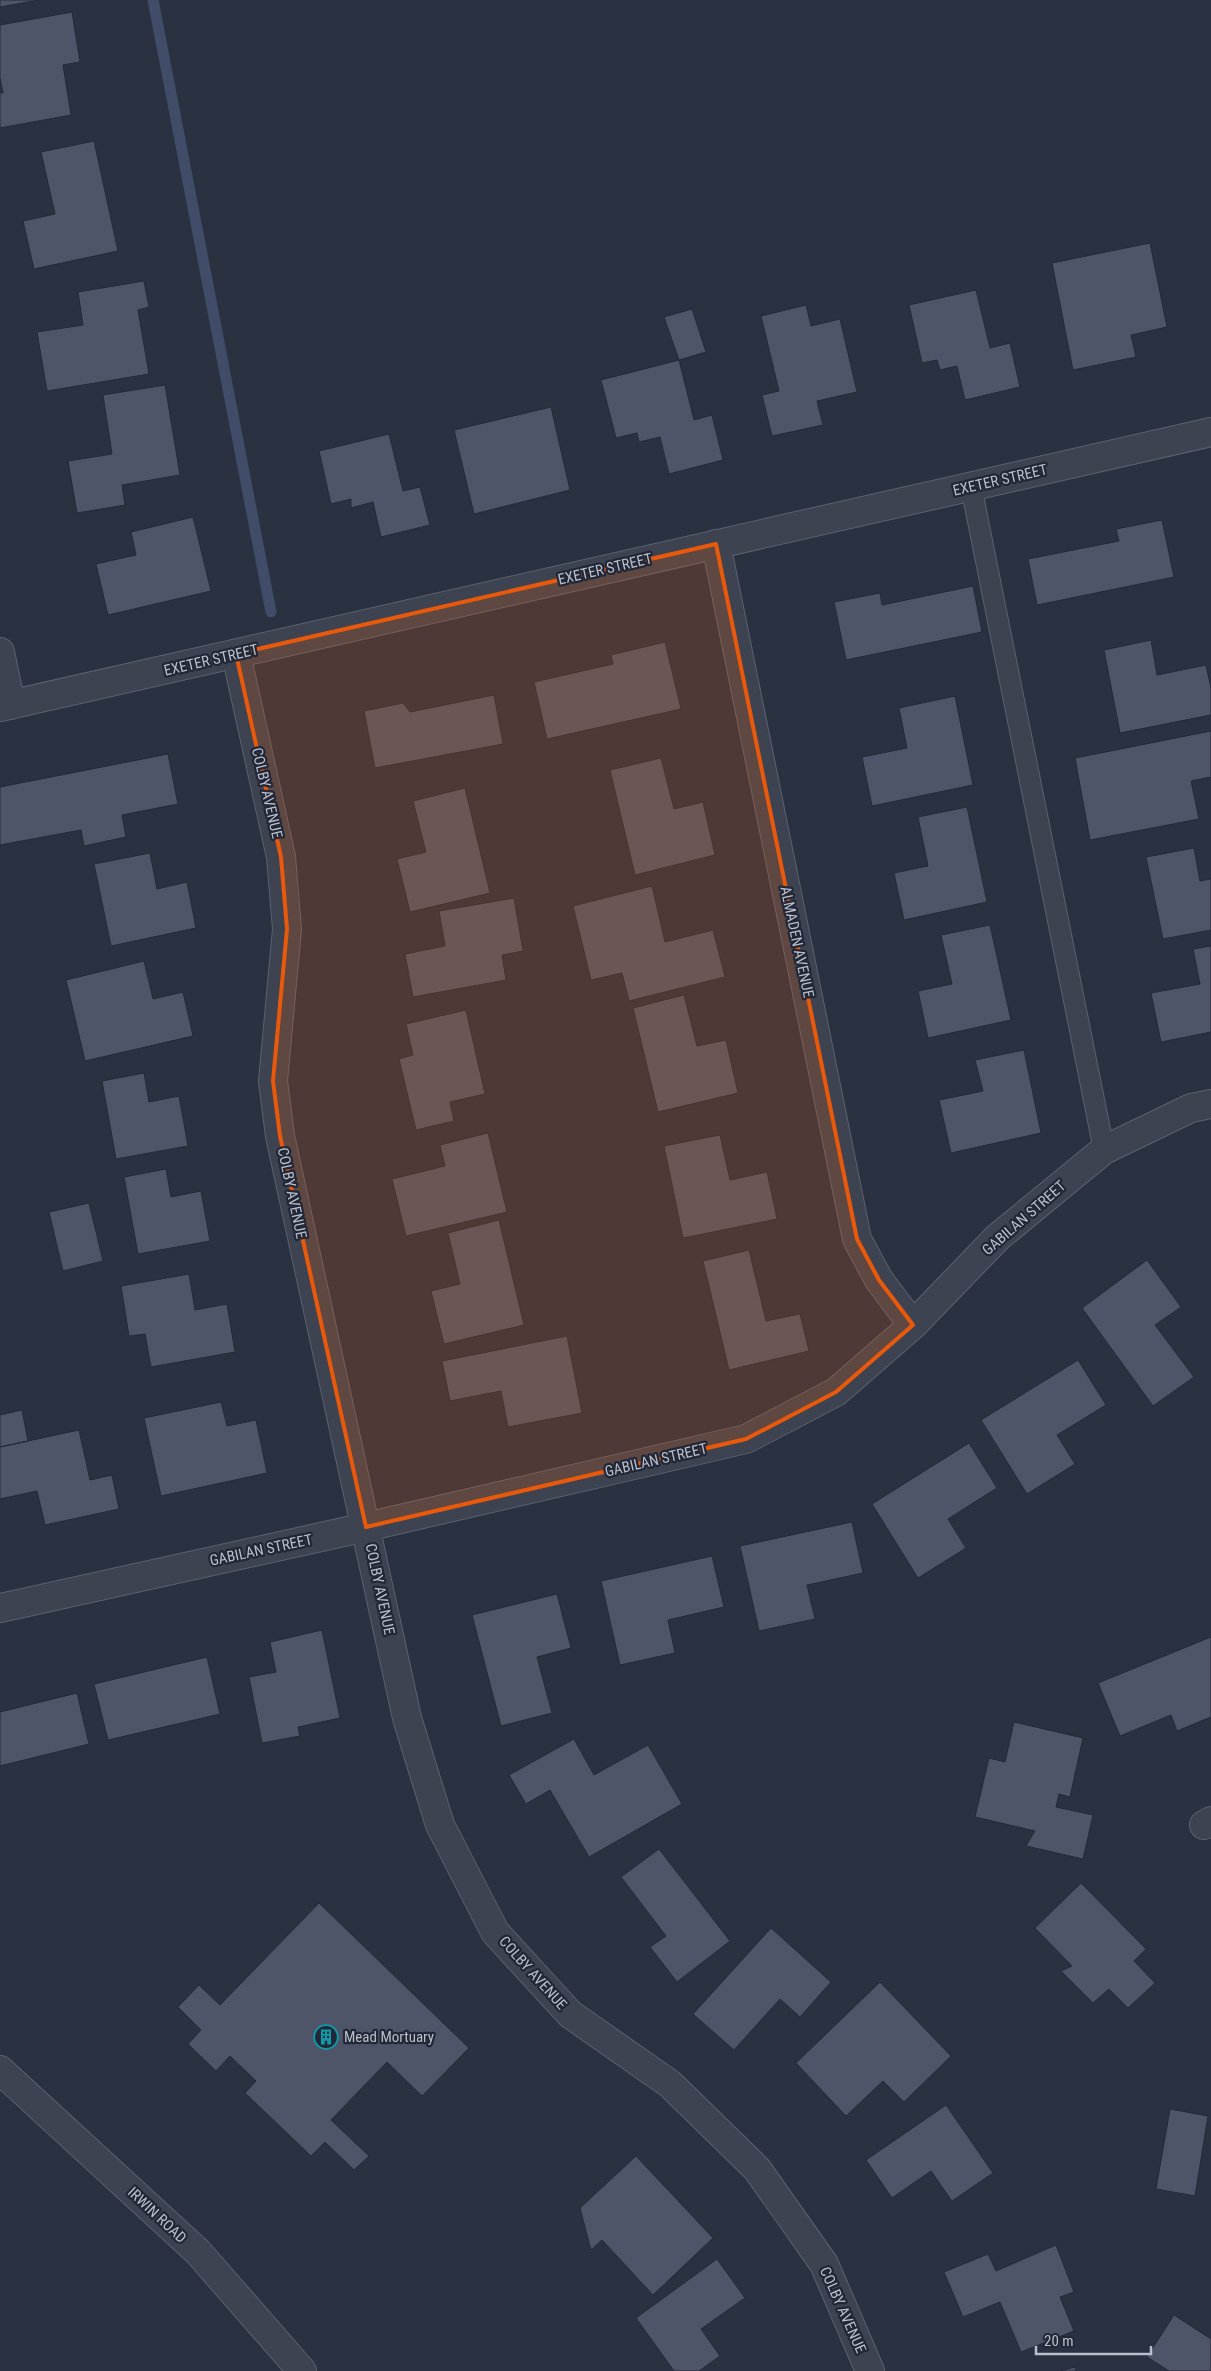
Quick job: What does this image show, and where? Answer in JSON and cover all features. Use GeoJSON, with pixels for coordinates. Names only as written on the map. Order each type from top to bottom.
{"type":"FeatureCollection","features":[{"type":"Feature","properties":{"kind":"street","name":"EXETER STREET"},"geometry":{"type":"LineString","coordinates":[[5,706],[1211,432]]}},
{"type":"Feature","properties":{"kind":"street","name":"ALMADEN AVENUE"},"geometry":{"type":"LineString","coordinates":[[716,544],[857,1238],[879,1280],[914,1325]]}},
{"type":"Feature","properties":{"kind":"street"},"geometry":{"type":"LineString","coordinates":[[0,652],[5,706]]}},
{"type":"Feature","properties":{"kind":"street","name":"COLBY AVENUE"},"geometry":{"type":"LineString","coordinates":[[236,654],[281,857],[288,929],[273,1080],[280,1136],[407,1718],[440,1825],[495,1932],[570,2014],[670,2084],[757,2169],[824,2264],[870,2371]]}},
{"type":"Feature","properties":{"kind":"street","name":"GABILAN STREET"},"geometry":{"type":"LineString","coordinates":[[0,1608],[366,1527],[746,1439],[836,1392],[914,1325],[998,1237],[1104,1150],[1191,1108],[1211,1104]]}},
{"type":"Feature","properties":{"kind":"street","name":"IRWIN ROAD"},"geometry":{"type":"LineString","coordinates":[[0,2070],[198,2252],[302,2371]]}},
{"type":"Feature","properties":{"kind":"lane"},"geometry":{"type":"LineString","coordinates":[[971,486],[1104,1150]]}},
{"type":"Feature","properties":{"kind":"highlighted area"},"geometry":{"type":"Polygon","coordinates":[[[716,544],[857,1239],[879,1280],[913,1325],[836,1392],[746,1439],[366,1527],[280,1136],[273,1081],[287,929],[281,857],[236,654],[716,544]]]}},
{"type":"Feature","properties":{"kind":"building"},"geometry":{"type":"Polygon","coordinates":[[[0,0],[39,0],[0,7],[0,0]]]}},
{"type":"Feature","properties":{"kind":"building"},"geometry":{"type":"Polygon","coordinates":[[[72,12],[80,62],[63,65],[71,115],[0,128],[0,93],[3,93],[0,78],[0,25],[72,12]]]}},
{"type":"Feature","properties":{"kind":"building"},"geometry":{"type":"Polygon","coordinates":[[[94,141],[118,251],[34,269],[23,221],[55,214],[41,152],[94,141]]]}},
{"type":"Feature","properties":{"kind":"building"},"geometry":{"type":"Polygon","coordinates":[[[1150,243],[1167,327],[1131,335],[1136,357],[1073,370],[1052,263],[1150,243]]]}},
{"type":"Feature","properties":{"kind":"building"},"geometry":{"type":"Polygon","coordinates":[[[144,281],[149,307],[138,310],[149,374],[47,391],[37,332],[83,325],[78,292],[144,281]]]}},
{"type":"Feature","properties":{"kind":"building"},"geometry":{"type":"Polygon","coordinates":[[[976,290],[990,348],[1010,343],[1020,387],[965,400],[957,366],[940,370],[937,360],[922,363],[909,305],[976,290]]]}},
{"type":"Feature","properties":{"kind":"building"},"geometry":{"type":"Polygon","coordinates":[[[806,305],[811,326],[840,319],[857,392],[817,401],[823,425],[772,436],[762,395],[779,391],[761,316],[806,305]]]}},
{"type":"Feature","properties":{"kind":"building"},"geometry":{"type":"Polygon","coordinates":[[[692,309],[706,352],[679,360],[664,317],[692,309]]]}},
{"type":"Feature","properties":{"kind":"building"},"geometry":{"type":"Polygon","coordinates":[[[679,360],[694,420],[712,415],[723,460],[669,474],[660,437],[639,442],[637,433],[616,438],[601,380],[679,360]]]}},
{"type":"Feature","properties":{"kind":"building"},"geometry":{"type":"Polygon","coordinates":[[[165,385],[180,475],[122,485],[125,505],[77,513],[68,461],[112,454],[103,395],[165,385]]]}},
{"type":"Feature","properties":{"kind":"building"},"geometry":{"type":"Polygon","coordinates":[[[551,407],[570,490],[474,514],[454,430],[551,407]]]}},
{"type":"Feature","properties":{"kind":"building"},"geometry":{"type":"Polygon","coordinates":[[[389,434],[403,491],[420,487],[430,525],[381,537],[373,502],[351,508],[351,499],[331,504],[319,451],[389,434]]]}},
{"type":"Feature","properties":{"kind":"building"},"geometry":{"type":"Polygon","coordinates":[[[193,517],[211,591],[108,615],[96,564],[136,555],[131,532],[193,517]]]}},
{"type":"Feature","properties":{"kind":"building"},"geometry":{"type":"Polygon","coordinates":[[[1162,520],[1174,577],[1037,605],[1028,559],[1119,541],[1116,529],[1162,520]]]}},
{"type":"Feature","properties":{"kind":"building"},"geometry":{"type":"Polygon","coordinates":[[[973,586],[982,632],[846,660],[834,602],[880,593],[882,605],[973,586]]]}},
{"type":"Feature","properties":{"kind":"building"},"geometry":{"type":"Polygon","coordinates":[[[1151,640],[1157,675],[1206,665],[1211,688],[1211,715],[1120,733],[1104,650],[1151,640]]]}},
{"type":"Feature","properties":{"kind":"building"},"geometry":{"type":"Polygon","coordinates":[[[665,642],[681,709],[547,739],[534,682],[613,664],[611,655],[665,642]]]}},
{"type":"Feature","properties":{"kind":"building"},"geometry":{"type":"Polygon","coordinates":[[[494,695],[503,744],[375,768],[364,711],[403,703],[410,712],[494,695]]]}},
{"type":"Feature","properties":{"kind":"building"},"geometry":{"type":"Polygon","coordinates":[[[955,696],[973,785],[872,806],[862,757],[907,748],[899,708],[955,696]]]}},
{"type":"Feature","properties":{"kind":"building"},"geometry":{"type":"Polygon","coordinates":[[[1211,731],[1211,777],[1191,781],[1199,819],[1090,840],[1075,758],[1211,731]]]}},
{"type":"Feature","properties":{"kind":"building"},"geometry":{"type":"Polygon","coordinates":[[[168,754],[178,804],[122,815],[126,837],[84,846],[81,830],[0,845],[0,787],[168,754]]]}},
{"type":"Feature","properties":{"kind":"building"},"geometry":{"type":"Polygon","coordinates":[[[661,758],[674,809],[703,802],[715,855],[635,875],[610,770],[661,758]]]}},
{"type":"Feature","properties":{"kind":"building"},"geometry":{"type":"Polygon","coordinates":[[[465,788],[490,893],[410,912],[397,859],[426,852],[413,801],[465,788]]]}},
{"type":"Feature","properties":{"kind":"building"},"geometry":{"type":"Polygon","coordinates":[[[967,807],[987,902],[904,920],[894,873],[928,866],[918,817],[967,807]]]}},
{"type":"Feature","properties":{"kind":"building"},"geometry":{"type":"Polygon","coordinates":[[[1194,848],[1200,881],[1211,879],[1211,930],[1163,939],[1146,857],[1194,848]]]}},
{"type":"Feature","properties":{"kind":"building"},"geometry":{"type":"Polygon","coordinates":[[[150,853],[157,889],[187,882],[196,928],[111,946],[94,864],[150,853]]]}},
{"type":"Feature","properties":{"kind":"building"},"geometry":{"type":"Polygon","coordinates":[[[652,886],[665,942],[713,930],[725,977],[629,1001],[622,973],[591,980],[573,906],[652,886]]]}},
{"type":"Feature","properties":{"kind":"building"},"geometry":{"type":"Polygon","coordinates":[[[514,898],[523,951],[502,955],[506,980],[413,997],[405,954],[445,946],[439,911],[514,898]]]}},
{"type":"Feature","properties":{"kind":"building"},"geometry":{"type":"Polygon","coordinates":[[[990,925],[1011,1020],[928,1038],[918,991],[952,984],[941,935],[990,925]]]}},
{"type":"Feature","properties":{"kind":"building"},"geometry":{"type":"Polygon","coordinates":[[[1211,946],[1211,1032],[1161,1042],[1151,993],[1200,984],[1193,949],[1211,946]]]}},
{"type":"Feature","properties":{"kind":"building"},"geometry":{"type":"Polygon","coordinates":[[[144,961],[153,999],[183,992],[193,1036],[85,1061],[66,980],[144,961]]]}},
{"type":"Feature","properties":{"kind":"building"},"geometry":{"type":"Polygon","coordinates":[[[684,995],[697,1046],[726,1040],[738,1093],[658,1112],[633,1008],[684,995]]]}},
{"type":"Feature","properties":{"kind":"building"},"geometry":{"type":"Polygon","coordinates":[[[466,1010],[485,1094],[450,1102],[454,1121],[416,1130],[399,1059],[413,1055],[406,1024],[466,1010]]]}},
{"type":"Feature","properties":{"kind":"building"},"geometry":{"type":"Polygon","coordinates":[[[1024,1050],[1041,1133],[951,1153],[939,1100],[983,1091],[975,1060],[1024,1050]]]}},
{"type":"Feature","properties":{"kind":"building"},"geometry":{"type":"Polygon","coordinates":[[[144,1073],[149,1102],[179,1096],[188,1146],[116,1159],[102,1081],[144,1073]]]}},
{"type":"Feature","properties":{"kind":"building"},"geometry":{"type":"Polygon","coordinates":[[[488,1133],[507,1212],[406,1236],[392,1179],[445,1166],[440,1145],[488,1133]]]}},
{"type":"Feature","properties":{"kind":"building"},"geometry":{"type":"Polygon","coordinates":[[[720,1135],[730,1180],[767,1172],[777,1219],[683,1238],[664,1146],[720,1135]]]}},
{"type":"Feature","properties":{"kind":"building"},"geometry":{"type":"Polygon","coordinates":[[[166,1169],[171,1197],[201,1191],[210,1241],[138,1254],[124,1177],[166,1169]]]}},
{"type":"Feature","properties":{"kind":"building"},"geometry":{"type":"Polygon","coordinates":[[[89,1203],[103,1261],[63,1271],[49,1212],[89,1203]]]}},
{"type":"Feature","properties":{"kind":"building"},"geometry":{"type":"Polygon","coordinates":[[[499,1220],[524,1325],[444,1344],[431,1291],[460,1284],[448,1233],[499,1220]]]}},
{"type":"Feature","properties":{"kind":"building"},"geometry":{"type":"Polygon","coordinates":[[[749,1250],[766,1321],[800,1314],[809,1351],[729,1370],[703,1261],[749,1250]]]}},
{"type":"Feature","properties":{"kind":"building"},"geometry":{"type":"Polygon","coordinates":[[[1147,1260],[1181,1307],[1155,1325],[1194,1377],[1153,1406],[1082,1308],[1147,1260]]]}},
{"type":"Feature","properties":{"kind":"building"},"geometry":{"type":"Polygon","coordinates":[[[189,1274],[195,1310],[227,1304],[235,1352],[151,1367],[145,1334],[129,1336],[121,1286],[189,1274]]]}},
{"type":"Feature","properties":{"kind":"building"},"geometry":{"type":"Polygon","coordinates":[[[567,1336],[582,1413],[508,1427],[501,1391],[450,1401],[442,1361],[567,1336]]]}},
{"type":"Feature","properties":{"kind":"building"},"geometry":{"type":"Polygon","coordinates":[[[1078,1360],[1106,1405],[1057,1435],[1075,1464],[1027,1494],[981,1420],[1078,1360]]]}},
{"type":"Feature","properties":{"kind":"building"},"geometry":{"type":"Polygon","coordinates":[[[221,1402],[227,1426],[256,1420],[267,1473],[161,1496],[144,1418],[221,1402]]]}},
{"type":"Feature","properties":{"kind":"building"},"geometry":{"type":"Polygon","coordinates":[[[22,1410],[28,1441],[0,1447],[0,1415],[22,1410]]]}},
{"type":"Feature","properties":{"kind":"building"},"geometry":{"type":"Polygon","coordinates":[[[79,1430],[90,1480],[112,1475],[119,1509],[45,1525],[37,1491],[0,1499],[0,1447],[79,1430]]]}},
{"type":"Feature","properties":{"kind":"building"},"geometry":{"type":"Polygon","coordinates":[[[969,1443],[997,1488],[948,1519],[966,1548],[918,1578],[872,1504],[969,1443]]]}},
{"type":"Feature","properties":{"kind":"building"},"geometry":{"type":"Polygon","coordinates":[[[852,1522],[863,1573],[807,1585],[815,1619],[759,1631],[740,1546],[852,1522]]]}},
{"type":"Feature","properties":{"kind":"building"},"geometry":{"type":"Polygon","coordinates":[[[712,1556],[724,1607],[668,1620],[675,1653],[620,1665],[601,1581],[712,1556]]]}},
{"type":"Feature","properties":{"kind":"building"},"geometry":{"type":"Polygon","coordinates":[[[557,1594],[571,1648],[537,1657],[552,1713],[501,1726],[472,1615],[557,1594]]]}},
{"type":"Feature","properties":{"kind":"building"},"geometry":{"type":"Polygon","coordinates":[[[322,1630],[340,1718],[298,1727],[300,1736],[262,1743],[249,1677],[276,1672],[270,1642],[322,1630]]]}},
{"type":"Feature","properties":{"kind":"building"},"geometry":{"type":"Polygon","coordinates":[[[1211,1637],[1211,1717],[1177,1731],[1171,1715],[1120,1736],[1098,1683],[1211,1637]]]}},
{"type":"Feature","properties":{"kind":"building"},"geometry":{"type":"Polygon","coordinates":[[[207,1657],[220,1714],[108,1740],[94,1684],[207,1657]]]}},
{"type":"Feature","properties":{"kind":"building"},"geometry":{"type":"Polygon","coordinates":[[[77,1693],[89,1744],[0,1766],[0,1712],[77,1693]]]}},
{"type":"Feature","properties":{"kind":"building"},"geometry":{"type":"Polygon","coordinates":[[[1014,1722],[1083,1738],[1070,1797],[1059,1794],[1056,1807],[1093,1815],[1083,1859],[1026,1846],[1035,1831],[975,1817],[989,1758],[1005,1762],[1014,1722]]]}},
{"type":"Feature","properties":{"kind":"building"},"geometry":{"type":"Polygon","coordinates":[[[574,1739],[594,1775],[648,1745],[682,1804],[589,1857],[550,1790],[526,1804],[509,1775],[574,1739]]]}},
{"type":"Feature","properties":{"kind":"building"},"geometry":{"type":"Polygon","coordinates":[[[659,1849],[730,1941],[677,1982],[650,1947],[666,1936],[621,1877],[659,1849]]]}},
{"type":"Feature","properties":{"kind":"building"},"geometry":{"type":"Polygon","coordinates":[[[1081,1883],[1146,1949],[1134,1961],[1155,1983],[1128,2008],[1109,1989],[1093,2003],[1061,1971],[1072,1966],[1035,1928],[1081,1883]]]}},
{"type":"Feature","properties":{"kind":"building","name":"Mead Mortuary"},"geometry":{"type":"Polygon","coordinates":[[[319,1903],[469,2048],[422,2096],[387,2062],[331,2120],[369,2156],[354,2170],[325,2142],[311,2156],[245,2093],[256,2081],[230,2056],[216,2071],[188,2044],[201,2030],[178,2007],[199,1985],[220,2005],[319,1903]]]}},
{"type":"Feature","properties":{"kind":"building"},"geometry":{"type":"Polygon","coordinates":[[[771,1928],[831,1982],[800,2017],[780,1999],[734,2050],[693,2014],[771,1928]]]}},
{"type":"Feature","properties":{"kind":"building"},"geometry":{"type":"Polygon","coordinates":[[[880,1982],[951,2056],[904,2102],[883,2081],[846,2116],[796,2063],[880,1982]]]}},
{"type":"Feature","properties":{"kind":"building"},"geometry":{"type":"Polygon","coordinates":[[[946,2105],[993,2173],[952,2201],[931,2171],[892,2198],[866,2160],[946,2105]]]}},
{"type":"Feature","properties":{"kind":"building"},"geometry":{"type":"Polygon","coordinates":[[[1170,2109],[1208,2116],[1195,2196],[1156,2189],[1170,2109]]]}},
{"type":"Feature","properties":{"kind":"building"},"geometry":{"type":"Polygon","coordinates":[[[636,2156],[713,2238],[653,2295],[602,2240],[591,2250],[580,2208],[636,2156]]]}},
{"type":"Feature","properties":{"kind":"building"},"geometry":{"type":"Polygon","coordinates":[[[1056,2245],[1074,2292],[1060,2297],[1074,2331],[1021,2352],[1000,2302],[963,2317],[944,2272],[988,2254],[996,2271],[1056,2245]]]}},
{"type":"Feature","properties":{"kind":"building"},"geometry":{"type":"Polygon","coordinates":[[[717,2259],[745,2298],[701,2329],[720,2356],[699,2371],[674,2371],[636,2318],[717,2259]]]}},
{"type":"Feature","properties":{"kind":"building"},"geometry":{"type":"Polygon","coordinates":[[[1174,2315],[1211,2339],[1211,2371],[1169,2371],[1147,2357],[1174,2315]]]}},
{"type":"Feature","properties":{"kind":"building"},"geometry":{"type":"Polygon","coordinates":[[[1075,2367],[1076,2371],[1060,2371],[1075,2367]]]}},
{"type":"Feature","properties":{"kind":"waterway"},"geometry":{"type":"LineString","coordinates":[[153,0],[271,612]]}},
{"type":"Feature","properties":{"kind":"place","name":"Mead Mortuary"},"geometry":{"type":"Point","coordinates":[326,2037]}}]}
